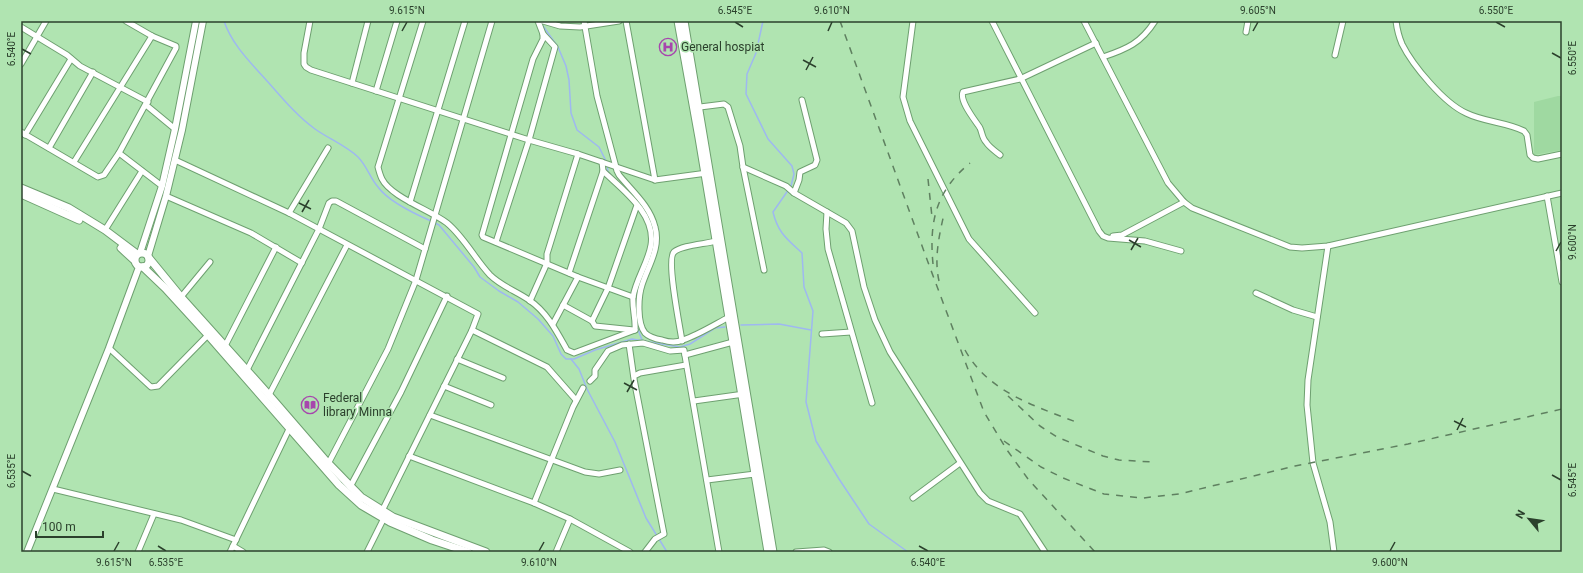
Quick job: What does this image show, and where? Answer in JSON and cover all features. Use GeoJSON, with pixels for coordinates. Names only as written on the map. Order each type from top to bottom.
{"type":"FeatureCollection","features":[{"type":"Feature","properties":{"kind":"main road"},"geometry":{"type":"LineString","coordinates":[[678,21],[708,173],[744,394],[773,552]]}},
{"type":"Feature","properties":{"kind":"main road"},"geometry":{"type":"LineString","coordinates":[[684,21],[700,107],[716,241],[733,342],[744,394],[768,552]]}},
{"type":"Feature","properties":{"kind":"main road"},"geometry":{"type":"LineString","coordinates":[[21,188],[69,208],[106,230],[137,256]]}},
{"type":"Feature","properties":{"kind":"main road"},"geometry":{"type":"LineString","coordinates":[[21,194],[67,214],[99,231],[137,256]]}},
{"type":"Feature","properties":{"kind":"main road"},"geometry":{"type":"LineString","coordinates":[[137,256],[143,252],[149,257],[181,297],[247,370],[328,464],[361,497],[383,514],[432,540],[468,552]]}},
{"type":"Feature","properties":{"kind":"main road"},"geometry":{"type":"LineString","coordinates":[[137,256],[137,265],[165,288],[290,427],[339,485],[361,505],[486,552]]}},
{"type":"Feature","properties":{"kind":"main road"},"geometry":{"type":"LineString","coordinates":[[141,267],[147,265],[149,257]]}},
{"type":"Feature","properties":{"kind":"street"},"geometry":{"type":"LineString","coordinates":[[21,64],[46,21]]}},
{"type":"Feature","properties":{"kind":"street"},"geometry":{"type":"LineString","coordinates":[[71,60],[23,133],[98,177],[101,177],[119,153],[176,48],[176,46],[152,36],[126,21]]}},
{"type":"Feature","properties":{"kind":"street"},"geometry":{"type":"LineString","coordinates":[[137,256],[162,186],[175,129],[196,21]]}},
{"type":"Feature","properties":{"kind":"street"},"geometry":{"type":"LineString","coordinates":[[149,257],[182,130],[203,21]]}},
{"type":"Feature","properties":{"kind":"street"},"geometry":{"type":"LineString","coordinates":[[310,21],[304,53],[304,64],[306,67],[376,91],[529,140],[578,154],[655,180],[708,173]]}},
{"type":"Feature","properties":{"kind":"street"},"geometry":{"type":"LineString","coordinates":[[352,83],[368,21]]}},
{"type":"Feature","properties":{"kind":"street"},"geometry":{"type":"LineString","coordinates":[[376,91],[397,21]]}},
{"type":"Feature","properties":{"kind":"street"},"geometry":{"type":"LineString","coordinates":[[423,21],[378,167],[382,179],[390,188],[410,202],[436,216],[453,228],[476,259],[495,280],[530,301],[553,324],[567,350],[574,353],[635,330]]}},
{"type":"Feature","properties":{"kind":"street"},"geometry":{"type":"LineString","coordinates":[[410,202],[465,21]]}},
{"type":"Feature","properties":{"kind":"street"},"geometry":{"type":"LineString","coordinates":[[328,464],[388,349],[416,280],[492,21]]}},
{"type":"Feature","properties":{"kind":"street"},"geometry":{"type":"LineString","coordinates":[[496,242],[529,140],[555,47],[543,34],[538,21]]}},
{"type":"Feature","properties":{"kind":"street"},"geometry":{"type":"LineString","coordinates":[[543,21],[560,26],[619,21]]}},
{"type":"Feature","properties":{"kind":"street"},"geometry":{"type":"LineString","coordinates":[[626,21],[655,180]]}},
{"type":"Feature","properties":{"kind":"street"},"geometry":{"type":"LineString","coordinates":[[913,21],[904,88],[904,104],[910,121],[969,239],[1035,314]]}},
{"type":"Feature","properties":{"kind":"street"},"geometry":{"type":"LineString","coordinates":[[992,21],[1098,231],[1103,236],[1108,238],[1144,241],[1181,251]]}},
{"type":"Feature","properties":{"kind":"street"},"geometry":{"type":"LineString","coordinates":[[1084,21],[1168,183],[1184,202],[1192,208],[1290,248],[1328,246],[1562,193]]}},
{"type":"Feature","properties":{"kind":"street"},"geometry":{"type":"LineString","coordinates":[[1103,57],[1124,50],[1138,42],[1155,21]]}},
{"type":"Feature","properties":{"kind":"street"},"geometry":{"type":"LineString","coordinates":[[1246,32],[1248,21]]}},
{"type":"Feature","properties":{"kind":"street"},"geometry":{"type":"LineString","coordinates":[[1335,55],[1343,21]]}},
{"type":"Feature","properties":{"kind":"street"},"geometry":{"type":"LineString","coordinates":[[1396,21],[1402,44],[1410,56],[1426,78],[1455,107],[1478,118],[1524,131],[1527,135],[1530,155],[1532,158],[1538,159],[1562,154]]}},
{"type":"Feature","properties":{"kind":"street"},"geometry":{"type":"LineString","coordinates":[[584,24],[597,96],[614,166],[619,175],[647,209],[656,228],[656,250],[642,286],[639,299],[643,330],[649,336],[661,340],[670,342],[682,341],[729,317]]}},
{"type":"Feature","properties":{"kind":"street"},"geometry":{"type":"LineString","coordinates":[[21,26],[67,55],[71,60],[120,86],[147,103],[175,129]]}},
{"type":"Feature","properties":{"kind":"street"},"geometry":{"type":"LineString","coordinates":[[543,34],[541,44],[533,59],[482,234],[483,237],[578,277],[633,297]]}},
{"type":"Feature","properties":{"kind":"street"},"geometry":{"type":"LineString","coordinates":[[74,162],[152,36]]}},
{"type":"Feature","properties":{"kind":"street"},"geometry":{"type":"LineString","coordinates":[[1000,155],[989,146],[984,139],[981,130],[969,112],[962,94],[963,92],[1020,79],[1096,43]]}},
{"type":"Feature","properties":{"kind":"street"},"geometry":{"type":"LineString","coordinates":[[49,148],[93,72]]}},
{"type":"Feature","properties":{"kind":"street"},"geometry":{"type":"LineString","coordinates":[[793,192],[799,180],[800,172],[815,165],[817,160],[802,100]]}},
{"type":"Feature","properties":{"kind":"street"},"geometry":{"type":"LineString","coordinates":[[700,107],[724,104],[728,107],[740,146],[764,270]]}},
{"type":"Feature","properties":{"kind":"street"},"geometry":{"type":"LineString","coordinates":[[289,213],[328,148]]}},
{"type":"Feature","properties":{"kind":"street"},"geometry":{"type":"LineString","coordinates":[[119,153],[162,186]]}},
{"type":"Feature","properties":{"kind":"street"},"geometry":{"type":"LineString","coordinates":[[530,301],[547,263],[547,254],[578,154]]}},
{"type":"Feature","properties":{"kind":"street"},"geometry":{"type":"LineString","coordinates":[[175,160],[289,213],[347,245],[477,312],[479,316],[409,456],[368,552]]}},
{"type":"Feature","properties":{"kind":"street"},"geometry":{"type":"LineString","coordinates":[[569,273],[603,172],[603,162]]}},
{"type":"Feature","properties":{"kind":"street"},"geometry":{"type":"LineString","coordinates":[[743,166],[786,186],[793,192],[846,223],[852,231],[864,287],[875,320],[890,352],[980,493],[988,501],[1020,514],[1045,552]]}},
{"type":"Feature","properties":{"kind":"street"},"geometry":{"type":"LineString","coordinates":[[106,230],[142,171]]}},
{"type":"Feature","properties":{"kind":"street"},"geometry":{"type":"LineString","coordinates":[[603,172],[637,205],[649,222],[651,245],[637,281],[633,297],[632,309],[635,330]]}},
{"type":"Feature","properties":{"kind":"street"},"geometry":{"type":"LineString","coordinates":[[166,196],[251,233],[302,263]]}},
{"type":"Feature","properties":{"kind":"street"},"geometry":{"type":"LineString","coordinates":[[1547,196],[1562,282]]}},
{"type":"Feature","properties":{"kind":"street"},"geometry":{"type":"LineString","coordinates":[[247,370],[319,229],[329,203],[336,201],[425,249]]}},
{"type":"Feature","properties":{"kind":"street"},"geometry":{"type":"LineString","coordinates":[[1108,238],[1122,235],[1184,202]]}},
{"type":"Feature","properties":{"kind":"street"},"geometry":{"type":"LineString","coordinates":[[592,321],[608,288],[637,205]]}},
{"type":"Feature","properties":{"kind":"street"},"geometry":{"type":"LineString","coordinates":[[827,212],[826,229],[828,249],[872,403]]}},
{"type":"Feature","properties":{"kind":"street"},"geometry":{"type":"LineString","coordinates":[[682,341],[672,277],[672,256],[675,251],[682,248],[716,241]]}},
{"type":"Feature","properties":{"kind":"street"},"geometry":{"type":"LineString","coordinates":[[269,395],[347,245]]}},
{"type":"Feature","properties":{"kind":"street"},"geometry":{"type":"LineString","coordinates":[[1328,246],[1308,380],[1307,405],[1313,463],[1330,522],[1334,552]]}},
{"type":"Feature","properties":{"kind":"street"},"geometry":{"type":"LineString","coordinates":[[225,346],[276,247]]}},
{"type":"Feature","properties":{"kind":"street"},"geometry":{"type":"LineString","coordinates":[[181,297],[210,262]]}},
{"type":"Feature","properties":{"kind":"street"},"geometry":{"type":"LineString","coordinates":[[27,552],[141,267]]}},
{"type":"Feature","properties":{"kind":"street"},"geometry":{"type":"LineString","coordinates":[[553,324],[578,277]]}},
{"type":"Feature","properties":{"kind":"street"},"geometry":{"type":"LineString","coordinates":[[1256,293],[1293,310],[1317,317]]}},
{"type":"Feature","properties":{"kind":"street"},"geometry":{"type":"LineString","coordinates":[[350,487],[401,392],[447,296]]}},
{"type":"Feature","properties":{"kind":"street"},"geometry":{"type":"LineString","coordinates":[[563,305],[592,321],[595,326],[635,330]]}},
{"type":"Feature","properties":{"kind":"street"},"geometry":{"type":"LineString","coordinates":[[472,330],[548,367],[576,400]]}},
{"type":"Feature","properties":{"kind":"street"},"geometry":{"type":"LineString","coordinates":[[822,334],[851,332]]}},
{"type":"Feature","properties":{"kind":"street"},"geometry":{"type":"LineString","coordinates":[[109,348],[151,387],[154,387],[158,386],[208,335]]}},
{"type":"Feature","properties":{"kind":"street"},"geometry":{"type":"LineString","coordinates":[[685,355],[733,342]]}},
{"type":"Feature","properties":{"kind":"street"},"geometry":{"type":"LineString","coordinates":[[590,381],[595,376],[595,370],[608,350],[629,344],[643,343],[670,351],[684,350],[719,552]]}},
{"type":"Feature","properties":{"kind":"street"},"geometry":{"type":"LineString","coordinates":[[629,344],[663,535],[655,539],[645,552]]}},
{"type":"Feature","properties":{"kind":"street"},"geometry":{"type":"LineString","coordinates":[[457,360],[503,378]]}},
{"type":"Feature","properties":{"kind":"street"},"geometry":{"type":"LineString","coordinates":[[634,376],[640,373],[686,365]]}},
{"type":"Feature","properties":{"kind":"street"},"geometry":{"type":"LineString","coordinates":[[444,386],[491,405]]}},
{"type":"Feature","properties":{"kind":"street"},"geometry":{"type":"LineString","coordinates":[[534,504],[576,400],[583,388]]}},
{"type":"Feature","properties":{"kind":"street"},"geometry":{"type":"LineString","coordinates":[[694,402],[744,394]]}},
{"type":"Feature","properties":{"kind":"street"},"geometry":{"type":"LineString","coordinates":[[430,414],[593,474],[620,470]]}},
{"type":"Feature","properties":{"kind":"street"},"geometry":{"type":"LineString","coordinates":[[230,552],[290,427]]}},
{"type":"Feature","properties":{"kind":"street"},"geometry":{"type":"LineString","coordinates":[[409,456],[570,519],[630,552]]}},
{"type":"Feature","properties":{"kind":"street"},"geometry":{"type":"LineString","coordinates":[[913,498],[960,463]]}},
{"type":"Feature","properties":{"kind":"street"},"geometry":{"type":"LineString","coordinates":[[707,480],[755,474]]}},
{"type":"Feature","properties":{"kind":"street"},"geometry":{"type":"LineString","coordinates":[[53,489],[189,523],[236,540]]}},
{"type":"Feature","properties":{"kind":"street"},"geometry":{"type":"LineString","coordinates":[[138,552],[154,514]]}},
{"type":"Feature","properties":{"kind":"street"},"geometry":{"type":"LineString","coordinates":[[556,552],[570,519]]}},
{"type":"Feature","properties":{"kind":"street"},"geometry":{"type":"LineString","coordinates":[[233,546],[243,552]]}},
{"type":"Feature","properties":{"kind":"street"},"geometry":{"type":"LineString","coordinates":[[796,552],[824,550],[828,552]]}},
{"type":"Feature","properties":{"kind":"shaded area"},"geometry":{"type":"Polygon","coordinates":[[[1562,96],[1562,150],[1534,155],[1534,102],[1562,96]]]}},
{"type":"Feature","properties":{"kind":"waterway"},"geometry":{"type":"LineString","coordinates":[[224,21],[227,30],[237,46],[296,113],[315,129],[348,149],[358,157],[375,183],[388,197],[410,211],[431,221]]}},
{"type":"Feature","properties":{"kind":"waterway"},"geometry":{"type":"LineString","coordinates":[[763,21],[756,53],[747,74],[746,94],[768,139],[792,166],[794,174],[791,186],[773,212],[780,231],[802,253],[804,287],[813,311],[806,402],[816,441],[869,524],[908,552]]}},
{"type":"Feature","properties":{"kind":"waterway"},"geometry":{"type":"LineString","coordinates":[[543,26],[558,47],[566,66],[569,80],[571,113],[577,130],[599,147],[606,161]]}},
{"type":"Feature","properties":{"kind":"waterway"},"geometry":{"type":"LineString","coordinates":[[607,165],[608,172],[612,176]]}},
{"type":"Feature","properties":{"kind":"waterway"},"geometry":{"type":"LineString","coordinates":[[435,223],[439,225],[474,267],[480,277],[499,291],[518,302],[538,319],[553,336],[561,354],[566,359],[574,359],[595,350],[632,339],[680,347],[690,344],[715,328],[725,327]]}},
{"type":"Feature","properties":{"kind":"waterway"},"geometry":{"type":"LineString","coordinates":[[635,304],[637,290]]}},
{"type":"Feature","properties":{"kind":"waterway"},"geometry":{"type":"LineString","coordinates":[[741,325],[779,324],[811,330]]}},
{"type":"Feature","properties":{"kind":"waterway"},"geometry":{"type":"LineString","coordinates":[[637,327],[642,340]]}},
{"type":"Feature","properties":{"kind":"waterway"},"geometry":{"type":"LineString","coordinates":[[571,359],[579,369],[587,389],[615,442],[646,518],[667,552]]}},
{"type":"Feature","properties":{"kind":"railway"},"geometry":{"type":"LineString","coordinates":[[840,21],[984,412],[1007,450],[1028,479],[1095,552]]}},
{"type":"Feature","properties":{"kind":"railway"},"geometry":{"type":"LineString","coordinates":[[933,264],[932,234],[937,208],[949,185],[970,163]]}},
{"type":"Feature","properties":{"kind":"railway"},"geometry":{"type":"LineString","coordinates":[[928,179],[932,217]]}},
{"type":"Feature","properties":{"kind":"railway"},"geometry":{"type":"LineString","coordinates":[[939,281],[937,256],[944,214]]}},
{"type":"Feature","properties":{"kind":"railway"},"geometry":{"type":"LineString","coordinates":[[965,350],[986,377],[999,387],[1029,403],[1076,422]]}},
{"type":"Feature","properties":{"kind":"railway"},"geometry":{"type":"LineString","coordinates":[[1008,396],[1040,426],[1057,437],[1103,456],[1119,460],[1152,462]]}},
{"type":"Feature","properties":{"kind":"railway"},"geometry":{"type":"LineString","coordinates":[[1004,441],[1041,467],[1063,478],[1104,494],[1143,498],[1179,494],[1295,466],[1408,444],[1562,409]]}},
{"type":"Feature","properties":{"kind":"place","name":"General hospiat"},"geometry":{"type":"Point","coordinates":[668,47]}},
{"type":"Feature","properties":{"kind":"place","name":"Federal library Minna"},"geometry":{"type":"Point","coordinates":[310,405]}}]}
